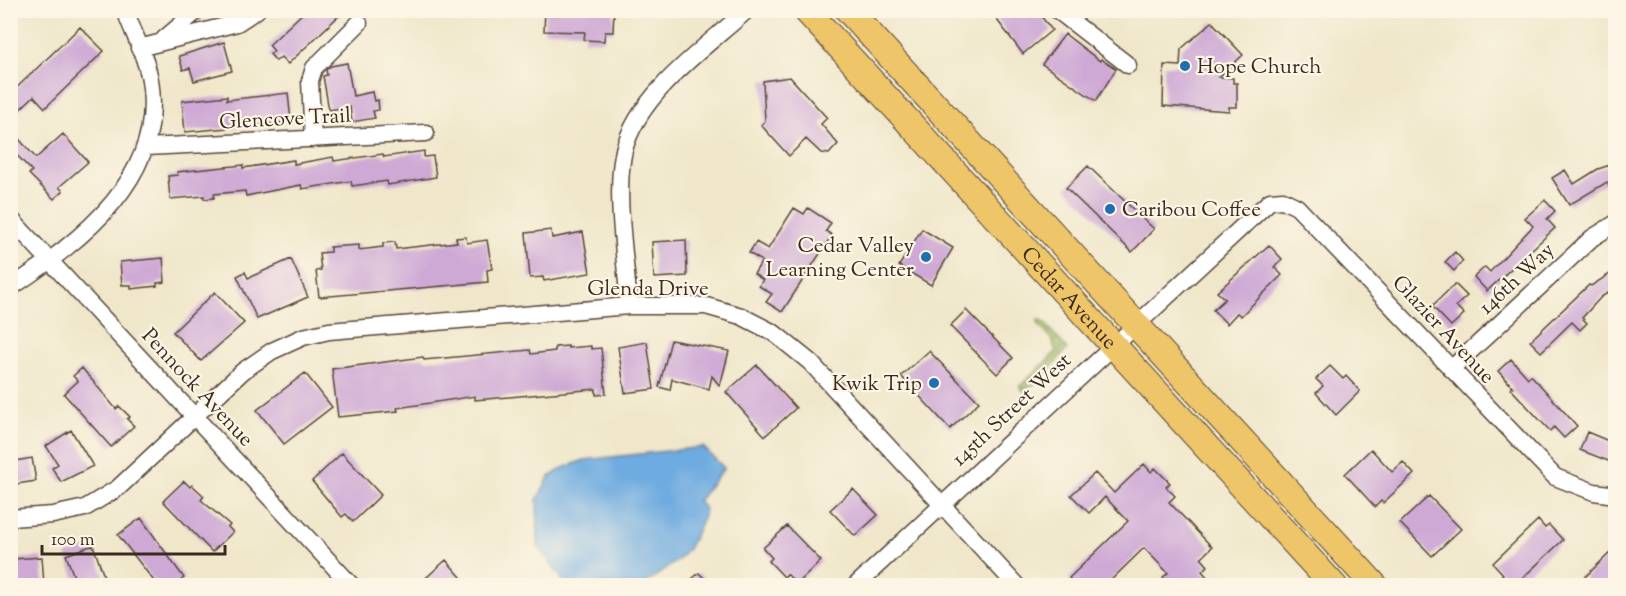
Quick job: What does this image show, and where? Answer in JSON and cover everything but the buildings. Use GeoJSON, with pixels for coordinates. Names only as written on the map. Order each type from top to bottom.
{"type":"FeatureCollection","features":[{"type":"Feature","properties":{"kind":"highway","name":"Cedar Avenue"},"geometry":{"type":"LineString","coordinates":[[806,10],[1112,346],[1334,585]]}},
{"type":"Feature","properties":{"kind":"highway","name":"Cedar Avenue"},"geometry":{"type":"LineString","coordinates":[[848,10],[1375,585]]}},
{"type":"Feature","properties":{"kind":"street"},"geometry":{"type":"LineString","coordinates":[[10,288],[50,261],[120,195],[134,175],[146,147],[153,104],[148,71],[125,10]]}},
{"type":"Feature","properties":{"kind":"street"},"geometry":{"type":"LineString","coordinates":[[161,42],[198,10]]}},
{"type":"Feature","properties":{"kind":"street"},"geometry":{"type":"LineString","coordinates":[[139,48],[237,22],[257,10]]}},
{"type":"Feature","properties":{"kind":"street"},"geometry":{"type":"LineString","coordinates":[[629,306],[620,180],[629,136],[643,110],[658,92],[747,10]]}},
{"type":"Feature","properties":{"kind":"street"},"geometry":{"type":"LineString","coordinates":[[1057,10],[1128,65]]}},
{"type":"Feature","properties":{"kind":"street"},"geometry":{"type":"LineString","coordinates":[[313,139],[310,81],[314,68],[359,24]]}},
{"type":"Feature","properties":{"kind":"street","name":"Glencove Trail"},"geometry":{"type":"LineString","coordinates":[[146,147],[426,133]]}},
{"type":"Feature","properties":{"kind":"street","name":"145th Street West"},"geometry":{"type":"LineString","coordinates":[[855,585],[1262,207],[1270,201],[1282,200]]}},
{"type":"Feature","properties":{"kind":"street","name":"Glazier Avenue"},"geometry":{"type":"LineString","coordinates":[[1282,200],[1297,207],[1541,466],[1555,477],[1575,486],[1616,495]]}},
{"type":"Feature","properties":{"kind":"street","name":"Pennock Avenue"},"geometry":{"type":"LineString","coordinates":[[10,218],[352,585]]}},
{"type":"Feature","properties":{"kind":"street","name":"146th Way"},"geometry":{"type":"LineString","coordinates":[[1451,369],[1592,238],[1616,224]]}},
{"type":"Feature","properties":{"kind":"street","name":"Glenda Drive"},"geometry":{"type":"LineString","coordinates":[[10,518],[53,516],[85,508],[118,488],[243,371],[272,351],[312,335],[329,331],[629,306],[706,306],[741,316],[774,333],[810,362],[1017,585]]}},
{"type":"Feature","properties":{"kind":"green space"},"geometry":{"type":"Polygon","coordinates":[[[1038,320],[1042,320],[1067,349],[1040,380],[1023,391],[1020,386],[1056,352],[1053,341],[1038,324],[1038,320]]]}},
{"type":"Feature","properties":{"kind":"water"},"geometry":{"type":"Polygon","coordinates":[[[703,447],[724,468],[698,501],[705,509],[703,519],[688,549],[677,561],[643,585],[566,585],[538,546],[537,500],[549,477],[563,468],[584,460],[703,447]]]}},
{"type":"Feature","properties":{"kind":"place","name":"Hope Church"},"geometry":{"type":"Point","coordinates":[1185,66]}},
{"type":"Feature","properties":{"kind":"place","name":"Caribou Coffee"},"geometry":{"type":"Point","coordinates":[1110,209]}},
{"type":"Feature","properties":{"kind":"place","name":"Cedar Valley Learning Center"},"geometry":{"type":"Point","coordinates":[926,257]}},
{"type":"Feature","properties":{"kind":"place","name":"Kwik Trip"},"geometry":{"type":"Point","coordinates":[934,383]}}]}
